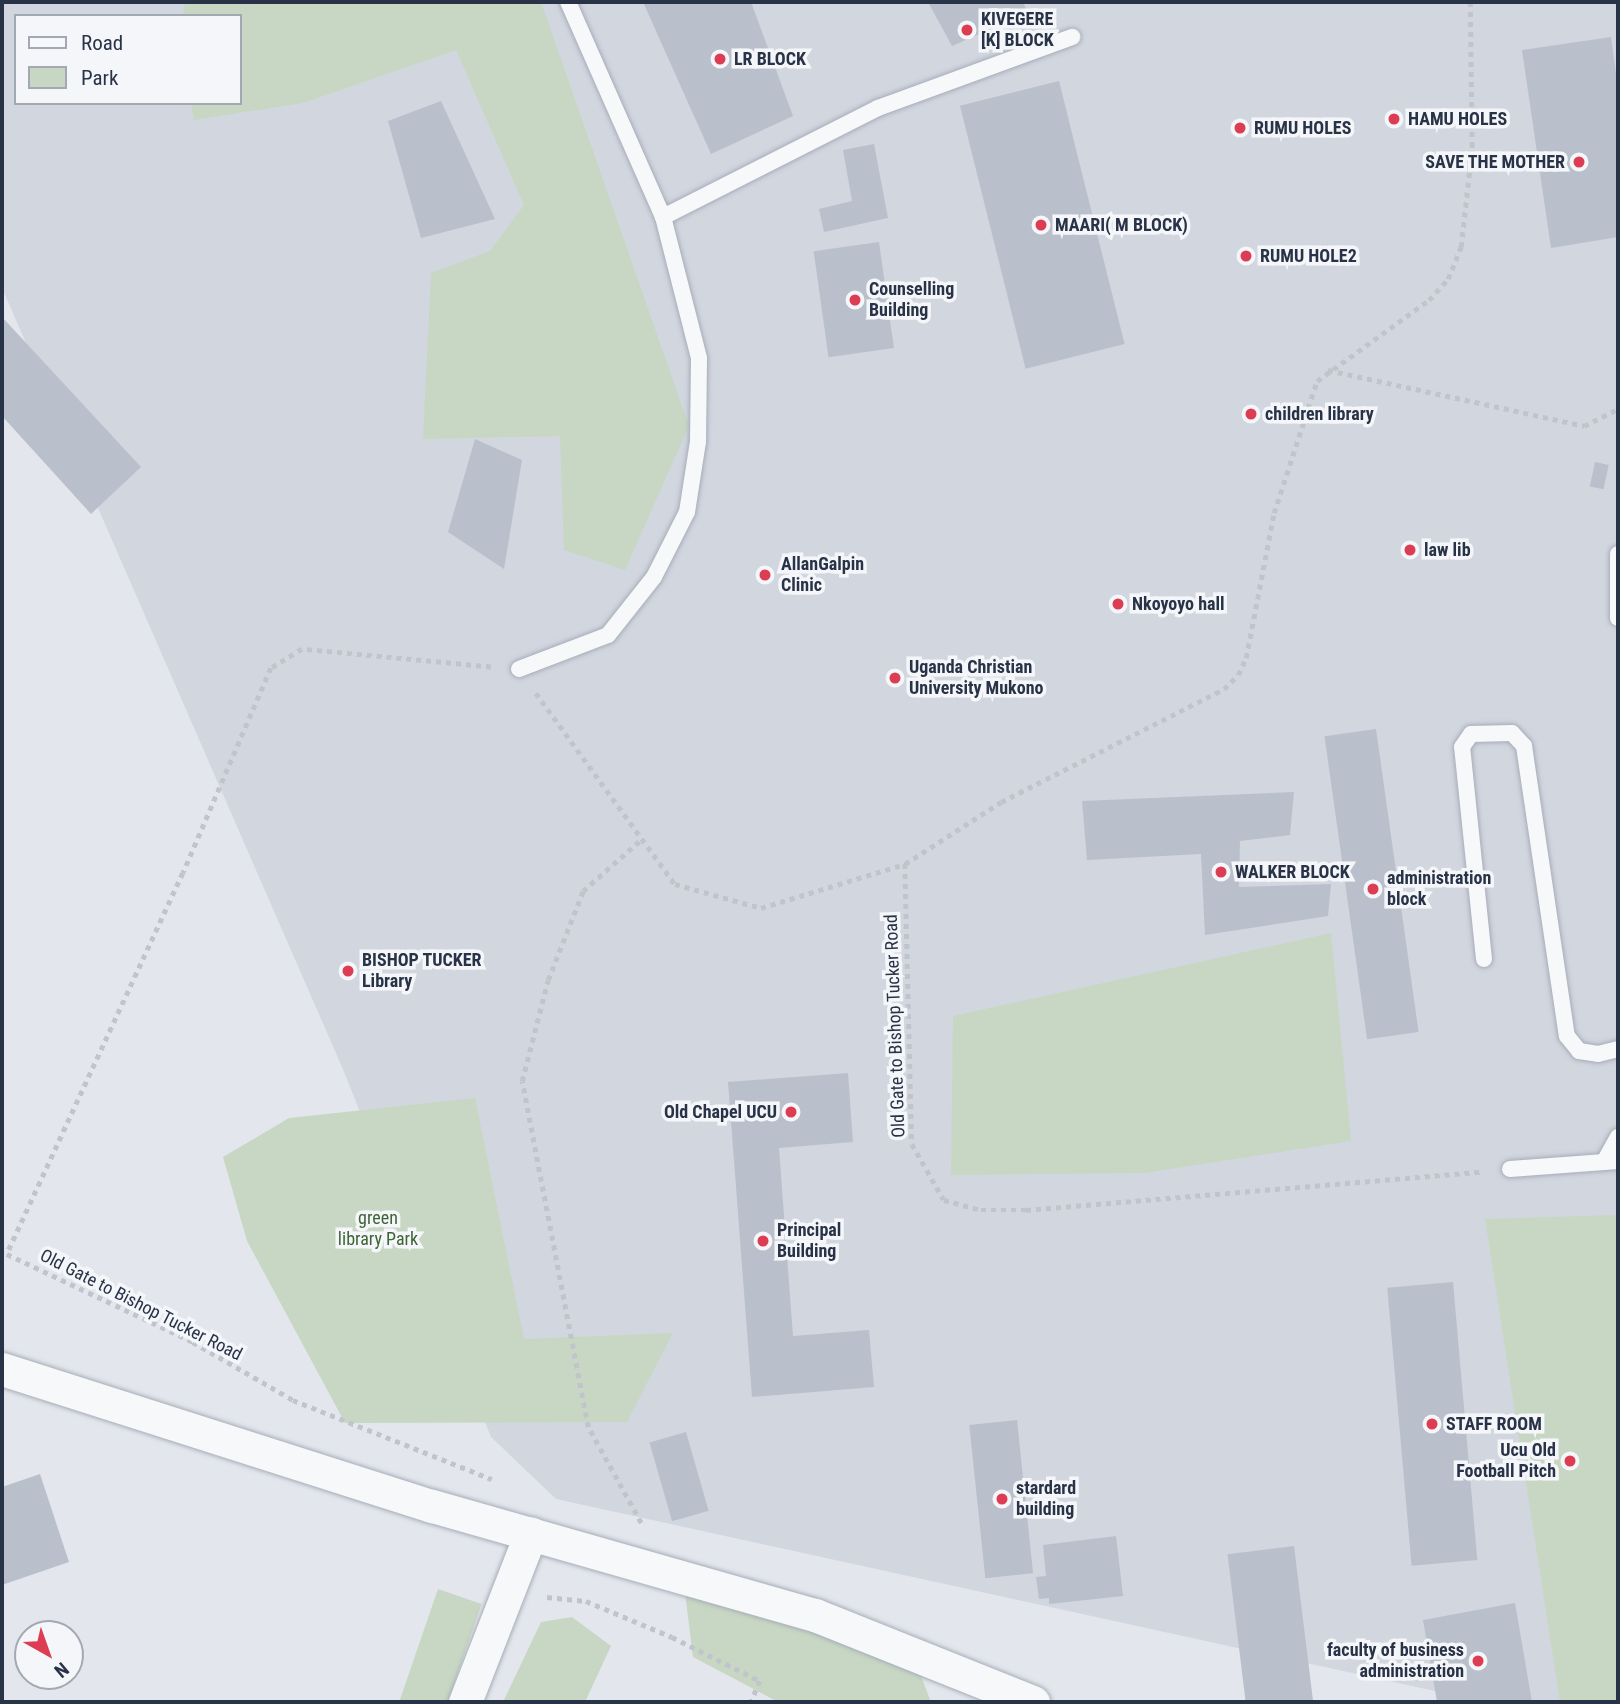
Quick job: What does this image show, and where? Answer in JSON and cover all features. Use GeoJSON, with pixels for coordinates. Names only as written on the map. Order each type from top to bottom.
{"type":"FeatureCollection","features":[{"type":"Feature","properties":{"kind":"street"},"geometry":{"type":"LineString","coordinates":[[2,1369],[432,1506],[815,1615],[1033,1702]]}},
{"type":"Feature","properties":{"kind":"street"},"geometry":{"type":"LineString","coordinates":[[465,1702],[531,1533]]}},
{"type":"Feature","properties":{"kind":"lane"},"geometry":{"type":"LineString","coordinates":[[519,668],[608,635],[654,577],[687,512],[698,442],[699,358],[663,217],[568,2]]}},
{"type":"Feature","properties":{"kind":"lane"},"geometry":{"type":"LineString","coordinates":[[663,217],[878,108],[1072,37]]}},
{"type":"Feature","properties":{"kind":"lane"},"geometry":{"type":"LineString","coordinates":[[1618,554],[1618,618]]}},
{"type":"Feature","properties":{"kind":"lane"},"geometry":{"type":"LineString","coordinates":[[1484,959],[1462,747],[1471,734],[1512,733],[1524,746],[1567,1036],[1579,1051],[1598,1054],[1618,1049]]}},
{"type":"Feature","properties":{"kind":"lane"},"geometry":{"type":"LineString","coordinates":[[1510,1169],[1611,1162],[1618,1136]]}},
{"type":"Feature","properties":{"kind":"path"},"geometry":{"type":"LineString","coordinates":[[519,668],[675,884],[761,908],[905,864],[1001,802],[1224,689],[1238,675],[1247,658],[1274,513],[1317,382],[1327,370],[1429,300],[1448,279],[1461,247],[1472,147],[1470,2]]}},
{"type":"Feature","properties":{"kind":"path"},"geometry":{"type":"LineString","coordinates":[[1327,370],[1584,426],[1618,409]]}},
{"type":"Feature","properties":{"kind":"path","name":"Old Gate to Bishop Tucker Road"},"geometry":{"type":"LineString","coordinates":[[496,1481],[293,1400],[193,1342],[7,1254],[183,873],[271,668],[302,649],[519,668]]}},
{"type":"Feature","properties":{"kind":"path"},"geometry":{"type":"LineString","coordinates":[[631,1520],[644,1524],[588,1427],[522,1080],[548,980],[583,891],[642,839]]}},
{"type":"Feature","properties":{"kind":"path","name":"Old Gate to Bishop Tucker Road"},"geometry":{"type":"LineString","coordinates":[[905,864],[912,1144],[944,1200],[981,1210],[1026,1210],[1510,1169]]}},
{"type":"Feature","properties":{"kind":"path"},"geometry":{"type":"LineString","coordinates":[[508,1593],[586,1601],[672,1637],[760,1681],[751,1702]]}},
{"type":"Feature","properties":{"kind":"shaded area","name":"Uganda Christian University Mukono"},"geometry":{"type":"Polygon","coordinates":[[[2,2],[1618,2],[1618,1702],[1485,1702],[556,1499],[491,1437],[342,1067],[2,288],[2,2]]]}},
{"type":"Feature","properties":{"kind":"green space"},"geometry":{"type":"Polygon","coordinates":[[[185,2],[541,2],[689,426],[625,570],[564,550],[560,436],[423,439],[431,273],[490,251],[524,205],[456,50],[303,103],[194,120],[191,105],[242,105],[242,14],[183,14],[185,2]]]}},
{"type":"Feature","properties":{"kind":"green space"},"geometry":{"type":"Polygon","coordinates":[[[1331,933],[1351,1141],[1144,1173],[951,1175],[953,1016],[1331,933]]]}},
{"type":"Feature","properties":{"kind":"green space","name":"green library Park"},"geometry":{"type":"Polygon","coordinates":[[[475,1098],[524,1339],[673,1333],[627,1422],[345,1423],[247,1241],[223,1157],[289,1118],[475,1098]]]}},
{"type":"Feature","properties":{"kind":"green space","name":"Ucu Old Football Pitch"},"geometry":{"type":"Polygon","coordinates":[[[1618,1215],[1618,1702],[1560,1702],[1485,1219],[1618,1215]]]}},
{"type":"Feature","properties":{"kind":"green space"},"geometry":{"type":"Polygon","coordinates":[[[438,1589],[481,1604],[448,1702],[399,1702],[438,1589]]]}},
{"type":"Feature","properties":{"kind":"green space"},"geometry":{"type":"Polygon","coordinates":[[[685,1593],[826,1635],[921,1676],[931,1702],[778,1702],[693,1657],[685,1593]]]}},
{"type":"Feature","properties":{"kind":"green space"},"geometry":{"type":"Polygon","coordinates":[[[572,1617],[611,1646],[585,1702],[503,1702],[541,1622],[572,1617]]]}},
{"type":"Feature","properties":{"kind":"building","name":"LR BLOCK"},"geometry":{"type":"Polygon","coordinates":[[[643,2],[751,2],[793,116],[711,154],[643,2]]]}},
{"type":"Feature","properties":{"kind":"building","name":"KIVEGERE [K] BLOCK"},"geometry":{"type":"Polygon","coordinates":[[[928,2],[1023,2],[1028,13],[952,46],[928,2]]]}},
{"type":"Feature","properties":{"kind":"building","name":"SAVE THE MOTHER"},"geometry":{"type":"Polygon","coordinates":[[[1611,37],[1618,88],[1618,237],[1551,248],[1522,50],[1611,37]]]}},
{"type":"Feature","properties":{"kind":"building","name":"MAARI( M BLOCK)"},"geometry":{"type":"Polygon","coordinates":[[[1059,81],[1125,344],[1026,369],[960,106],[1059,81]]]}},
{"type":"Feature","properties":{"kind":"building"},"geometry":{"type":"Polygon","coordinates":[[[441,101],[495,219],[421,238],[388,121],[441,101]]]}},
{"type":"Feature","properties":{"kind":"building"},"geometry":{"type":"Polygon","coordinates":[[[874,144],[888,218],[824,232],[819,209],[852,201],[843,150],[874,144]]]}},
{"type":"Feature","properties":{"kind":"building","name":"Counselling Building"},"geometry":{"type":"Polygon","coordinates":[[[879,242],[894,348],[829,357],[814,251],[879,242]]]}},
{"type":"Feature","properties":{"kind":"building"},"geometry":{"type":"Polygon","coordinates":[[[2,317],[141,467],[91,514],[2,416],[2,317]]]}},
{"type":"Feature","properties":{"kind":"building"},"geometry":{"type":"Polygon","coordinates":[[[475,439],[522,460],[504,569],[448,532],[475,439]]]}},
{"type":"Feature","properties":{"kind":"building"},"geometry":{"type":"Polygon","coordinates":[[[1595,462],[1609,465],[1603,489],[1590,486],[1595,462]]]}},
{"type":"Feature","properties":{"kind":"building","name":"administration block"},"geometry":{"type":"Polygon","coordinates":[[[1376,729],[1419,1032],[1367,1039],[1325,736],[1376,729]]]}},
{"type":"Feature","properties":{"kind":"building","name":"WALKER BLOCK"},"geometry":{"type":"Polygon","coordinates":[[[1294,792],[1290,835],[1240,841],[1239,887],[1331,884],[1328,916],[1205,935],[1201,854],[1087,860],[1082,801],[1294,792]]]}},
{"type":"Feature","properties":{"kind":"building","name":"Principal Building"},"geometry":{"type":"Polygon","coordinates":[[[848,1073],[853,1142],[779,1148],[793,1336],[869,1330],[874,1387],[752,1397],[728,1082],[848,1073]]]}},
{"type":"Feature","properties":{"kind":"building","name":"STAFF ROOM"},"geometry":{"type":"Polygon","coordinates":[[[1453,1282],[1477,1560],[1412,1566],[1387,1288],[1453,1282]]]}},
{"type":"Feature","properties":{"kind":"building","name":"stardard building"},"geometry":{"type":"Polygon","coordinates":[[[1017,1420],[1033,1573],[985,1578],[969,1425],[1017,1420]]]}},
{"type":"Feature","properties":{"kind":"building"},"geometry":{"type":"Polygon","coordinates":[[[686,1432],[709,1511],[672,1521],[649,1442],[686,1432]]]}},
{"type":"Feature","properties":{"kind":"building"},"geometry":{"type":"Polygon","coordinates":[[[40,1474],[69,1562],[2,1585],[2,1487],[40,1474]]]}},
{"type":"Feature","properties":{"kind":"building"},"geometry":{"type":"Polygon","coordinates":[[[1116,1536],[1123,1596],[1049,1604],[1049,1598],[1039,1599],[1036,1577],[1046,1576],[1043,1545],[1116,1536]]]}},
{"type":"Feature","properties":{"kind":"building"},"geometry":{"type":"Polygon","coordinates":[[[1294,1546],[1313,1702],[1246,1702],[1227,1554],[1294,1546]]]}},
{"type":"Feature","properties":{"kind":"building","name":"faculty of business administration"},"geometry":{"type":"Polygon","coordinates":[[[1515,1603],[1532,1702],[1437,1702],[1423,1620],[1515,1603]]]}},
{"type":"Feature","properties":{"kind":"place","name":"KIVEGERE [K] BLOCK"},"geometry":{"type":"Point","coordinates":[967,30]}},
{"type":"Feature","properties":{"kind":"place","name":"LR BLOCK"},"geometry":{"type":"Point","coordinates":[720,59]}},
{"type":"Feature","properties":{"kind":"place","name":"HAMU HOLES"},"geometry":{"type":"Point","coordinates":[1394,119]}},
{"type":"Feature","properties":{"kind":"place","name":"RUMU HOLES"},"geometry":{"type":"Point","coordinates":[1240,128]}},
{"type":"Feature","properties":{"kind":"place","name":"SAVE THE MOTHER"},"geometry":{"type":"Point","coordinates":[1579,162]}},
{"type":"Feature","properties":{"kind":"place","name":"MAARI( M BLOCK)"},"geometry":{"type":"Point","coordinates":[1041,225]}},
{"type":"Feature","properties":{"kind":"place","name":"RUMU HOLE2"},"geometry":{"type":"Point","coordinates":[1246,256]}},
{"type":"Feature","properties":{"kind":"place","name":"Counselling Building"},"geometry":{"type":"Point","coordinates":[855,300]}},
{"type":"Feature","properties":{"kind":"place","name":"children library"},"geometry":{"type":"Point","coordinates":[1251,414]}},
{"type":"Feature","properties":{"kind":"place","name":"law lib"},"geometry":{"type":"Point","coordinates":[1410,550]}},
{"type":"Feature","properties":{"kind":"place","name":"AllanGalpin Clinic"},"geometry":{"type":"Point","coordinates":[765,575]}},
{"type":"Feature","properties":{"kind":"place","name":"Nkoyoyo hall"},"geometry":{"type":"Point","coordinates":[1118,604]}},
{"type":"Feature","properties":{"kind":"place","name":"Uganda Christian University Mukono"},"geometry":{"type":"Point","coordinates":[895,678]}},
{"type":"Feature","properties":{"kind":"place","name":"WALKER BLOCK"},"geometry":{"type":"Point","coordinates":[1221,872]}},
{"type":"Feature","properties":{"kind":"place","name":"administration block"},"geometry":{"type":"Point","coordinates":[1373,889]}},
{"type":"Feature","properties":{"kind":"place","name":"BISHOP TUCKER Library"},"geometry":{"type":"Point","coordinates":[348,971]}},
{"type":"Feature","properties":{"kind":"place","name":"Old Chapel UCU"},"geometry":{"type":"Point","coordinates":[791,1112]}},
{"type":"Feature","properties":{"kind":"place","name":"Principal Building"},"geometry":{"type":"Point","coordinates":[763,1241]}},
{"type":"Feature","properties":{"kind":"place","name":"STAFF ROOM"},"geometry":{"type":"Point","coordinates":[1432,1424]}},
{"type":"Feature","properties":{"kind":"place","name":"Ucu Old Football Pitch"},"geometry":{"type":"Point","coordinates":[1570,1461]}},
{"type":"Feature","properties":{"kind":"place","name":"stardard building"},"geometry":{"type":"Point","coordinates":[1002,1499]}},
{"type":"Feature","properties":{"kind":"place","name":"faculty of business administration"},"geometry":{"type":"Point","coordinates":[1478,1661]}}]}
